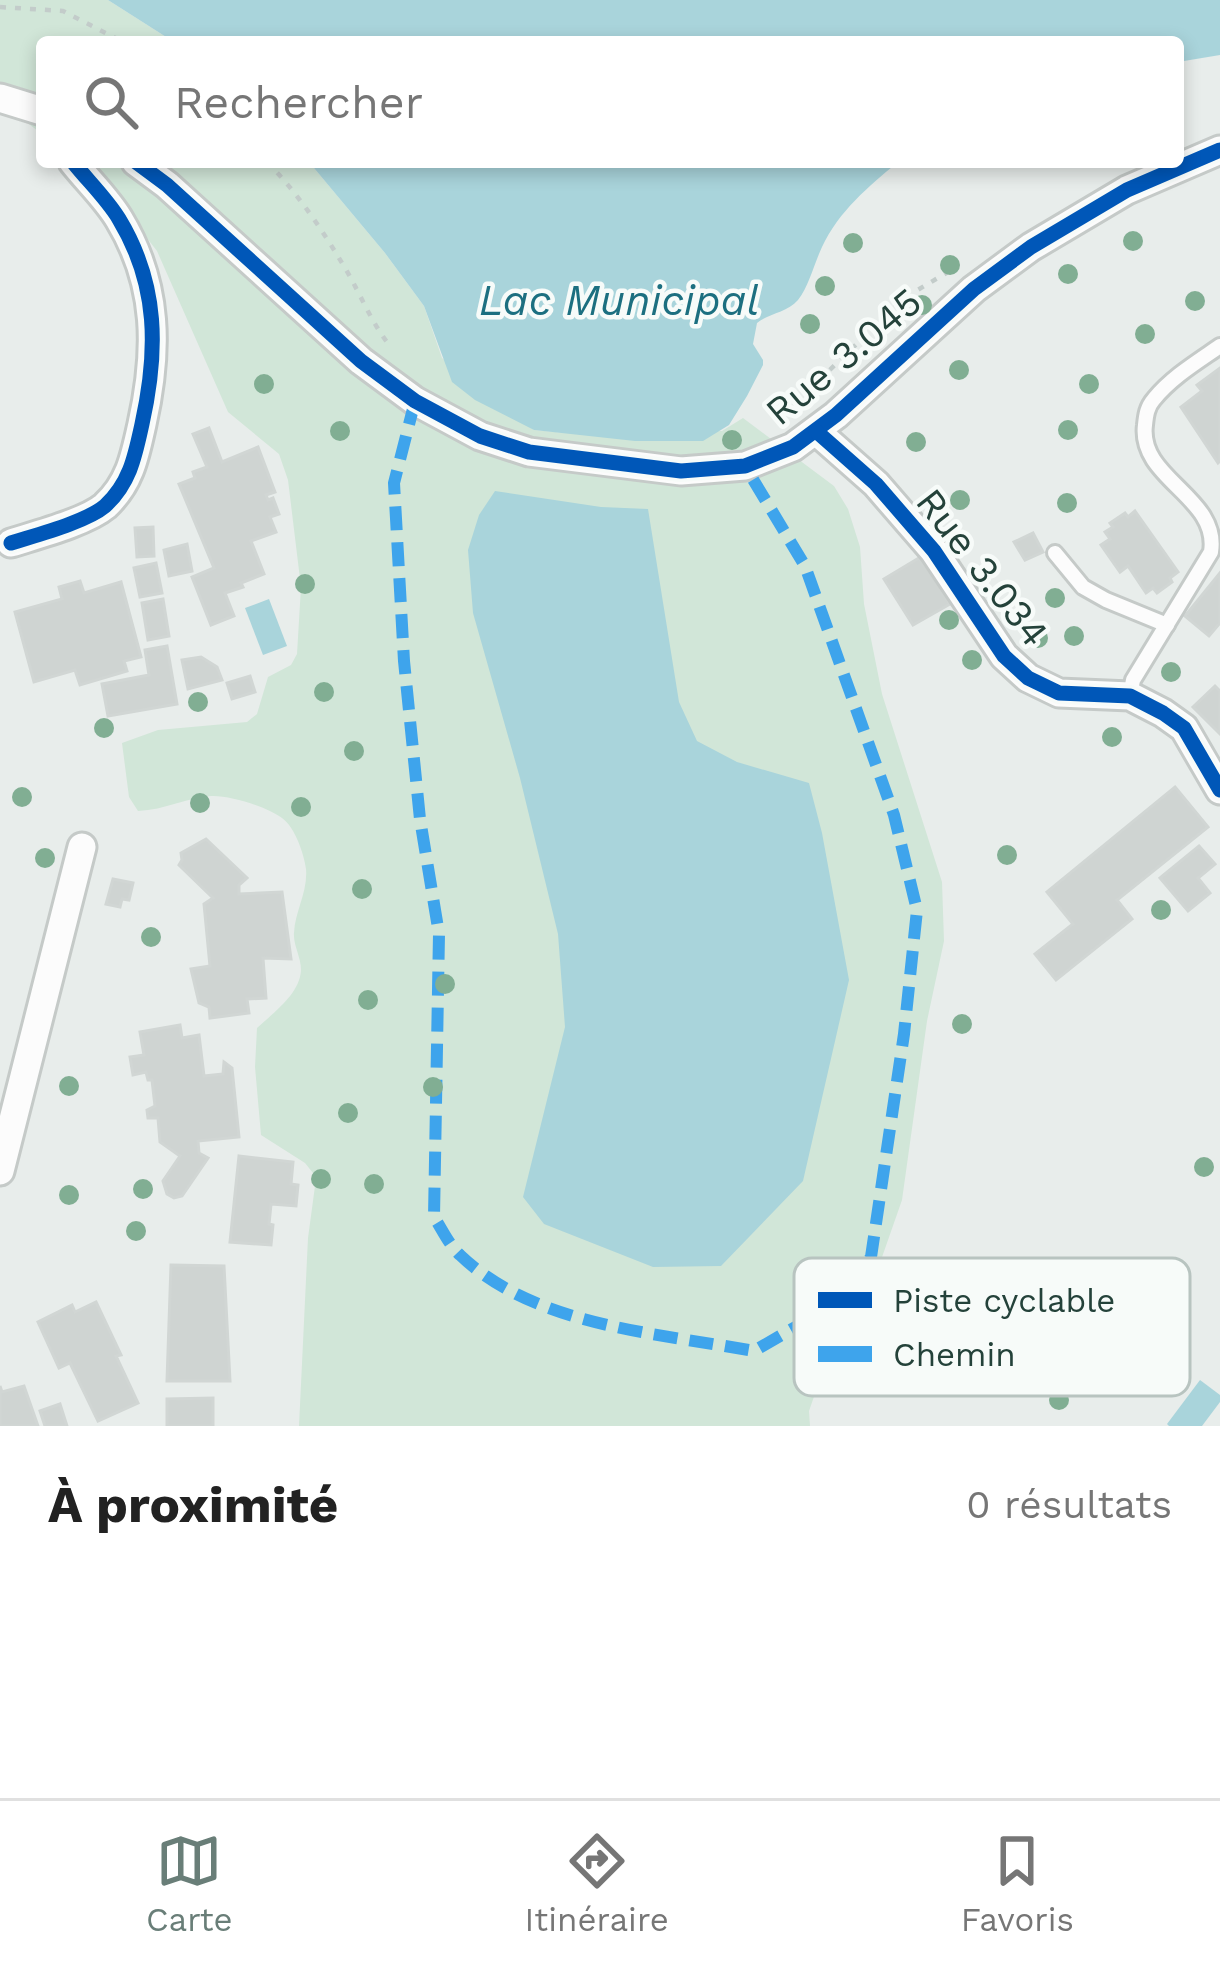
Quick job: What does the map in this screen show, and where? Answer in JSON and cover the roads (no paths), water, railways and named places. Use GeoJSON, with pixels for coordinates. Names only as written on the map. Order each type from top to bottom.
{"type":"FeatureCollection","features":[{"type":"Feature","properties":{"kind":"street"},"geometry":{"type":"LineString","coordinates":[[0,98],[36,112]]}},
{"type":"Feature","properties":{"kind":"street","name":"Rue 3.045"},"geometry":{"type":"LineString","coordinates":[[1184,165],[1220,150]]}},
{"type":"Feature","properties":{"kind":"street"},"geometry":{"type":"LineString","coordinates":[[11,544],[103,508],[131,475],[146,404],[154,349],[148,283],[119,218],[78,168]]}},
{"type":"Feature","properties":{"kind":"street","name":"Rue 3.045"},"geometry":{"type":"LineString","coordinates":[[144,168],[361,361],[415,401],[480,436],[529,452],[681,471],[745,466],[793,447],[974,289],[1031,247],[1127,190],[1178,168]]}},
{"type":"Feature","properties":{"kind":"street","name":"Rue 3.034"},"geometry":{"type":"LineString","coordinates":[[816,431],[876,484],[934,551],[1004,656],[1028,678],[1059,693],[1130,696],[1184,728],[1220,790]]}},
{"type":"Feature","properties":{"kind":"street"},"geometry":{"type":"LineString","coordinates":[[0,1171],[82,847]]}},
{"type":"Feature","properties":{"kind":"lane"},"geometry":{"type":"LineString","coordinates":[[1130,696],[1133,680],[1211,552],[1214,530],[1200,508],[1154,460],[1144,433],[1149,404],[1174,378],[1220,346]]}},
{"type":"Feature","properties":{"kind":"lane"},"geometry":{"type":"LineString","coordinates":[[1055,554],[1083,586],[1167,625]]}},
{"type":"Feature","properties":{"kind":"water"},"geometry":{"type":"Polygon","coordinates":[[[108,0],[1220,0],[1220,55],[1184,61],[1184,36],[165,36],[108,0]]]}},
{"type":"Feature","properties":{"kind":"water","name":"Lac Municipal"},"geometry":{"type":"Polygon","coordinates":[[[314,168],[891,168],[837,222],[798,300],[757,323],[753,344],[763,365],[729,425],[703,441],[635,441],[534,430],[475,400],[452,382],[424,306],[314,168]]]}},
{"type":"Feature","properties":{"kind":"water"},"geometry":{"type":"Polygon","coordinates":[[[495,491],[648,509],[679,702],[697,741],[737,762],[809,783],[849,980],[803,1181],[721,1266],[653,1267],[544,1224],[523,1197],[565,1027],[558,934],[473,613],[468,550],[479,515],[495,491]]]}},
{"type":"Feature","properties":{"kind":"water"},"geometry":{"type":"Polygon","coordinates":[[[269,599],[287,646],[263,655],[245,608],[269,599]]]}},
{"type":"Feature","properties":{"kind":"water"},"geometry":{"type":"Polygon","coordinates":[[[1200,1380],[1220,1395],[1220,1402],[1202,1426],[1169,1426],[1167,1424],[1200,1380]]]}}]}
